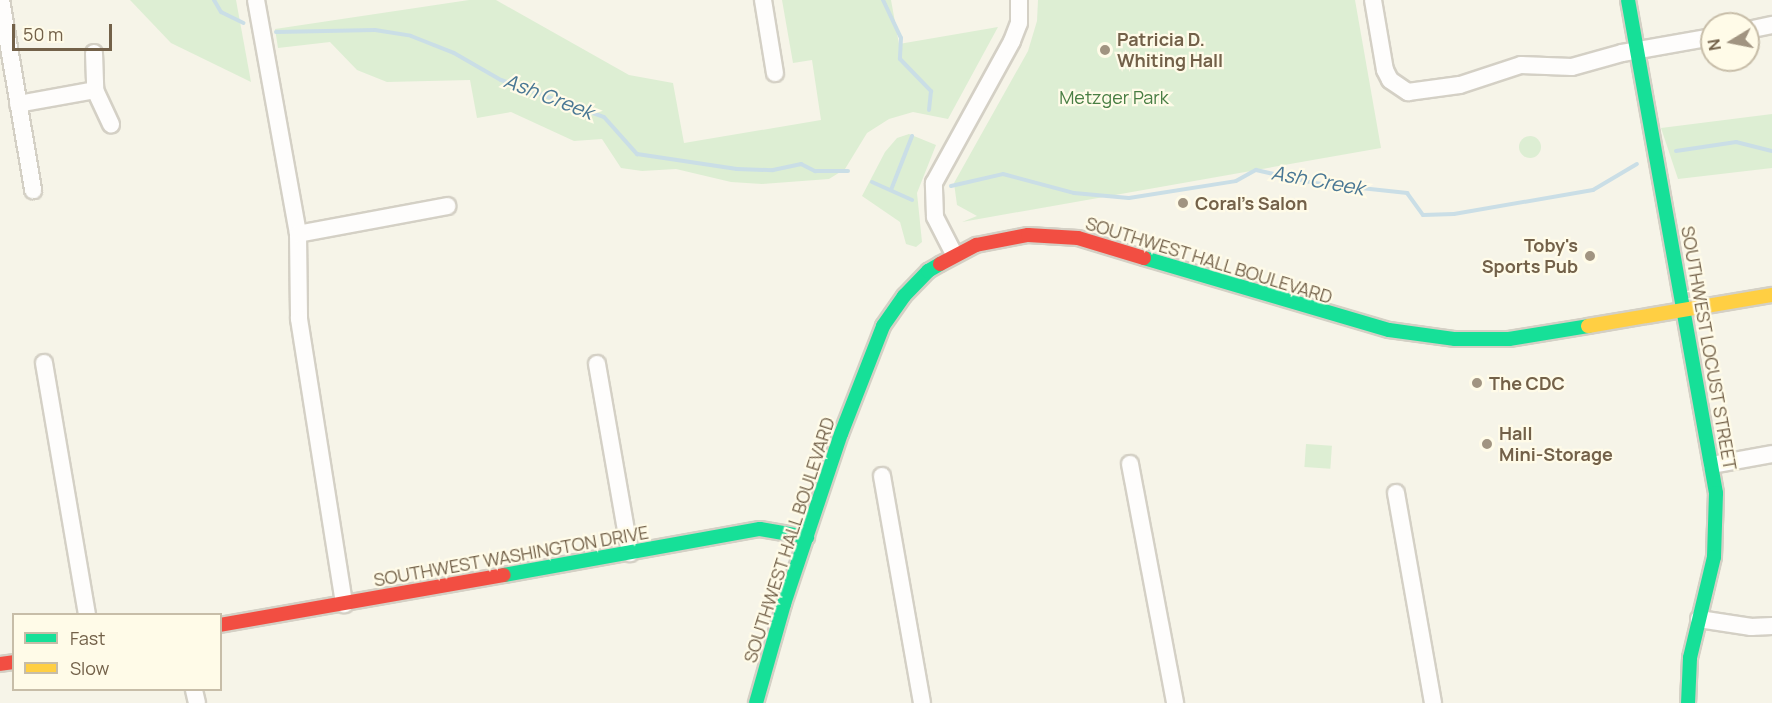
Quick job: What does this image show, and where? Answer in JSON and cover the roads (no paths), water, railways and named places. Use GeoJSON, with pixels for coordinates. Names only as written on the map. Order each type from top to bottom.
{"type":"FeatureCollection","features":[{"type":"Feature","properties":{"kind":"main road","name":"SOUTHWEST LOCUST STREET"},"geometry":{"type":"LineString","coordinates":[[1628,0],[1712,465],[1718,513],[1715,543],[1690,658],[1688,703]]}},
{"type":"Feature","properties":{"kind":"main road","name":"SOUTHWEST HALL BOULEVARD"},"geometry":{"type":"LineString","coordinates":[[756,703],[807,537],[883,326],[917,282],[954,254],[976,244],[1016,236],[1078,238],[1308,309],[1438,338],[1509,339],[1772,295]]}},
{"type":"Feature","properties":{"kind":"main road","name":"SOUTHWEST WASHINGTON DRIVE"},"geometry":{"type":"LineString","coordinates":[[222,625],[760,530],[807,537]]}},
{"type":"Feature","properties":{"kind":"street"},"geometry":{"type":"LineString","coordinates":[[1,0],[33,190]]}},
{"type":"Feature","properties":{"kind":"street"},"geometry":{"type":"LineString","coordinates":[[256,0],[298,234],[299,319],[344,604]]}},
{"type":"Feature","properties":{"kind":"street"},"geometry":{"type":"LineString","coordinates":[[764,0],[775,73]]}},
{"type":"Feature","properties":{"kind":"street"},"geometry":{"type":"LineString","coordinates":[[954,254],[935,217],[934,183],[1012,41],[1019,22],[1019,0]]}},
{"type":"Feature","properties":{"kind":"street"},"geometry":{"type":"LineString","coordinates":[[1373,0],[1385,70],[1397,87],[1419,94],[1460,86],[1521,65],[1572,67],[1637,51],[1700,39]]}},
{"type":"Feature","properties":{"kind":"street"},"geometry":{"type":"LineString","coordinates":[[94,53],[95,90],[111,125]]}},
{"type":"Feature","properties":{"kind":"street"},"geometry":{"type":"LineString","coordinates":[[18,104],[95,90]]}},
{"type":"Feature","properties":{"kind":"street"},"geometry":{"type":"LineString","coordinates":[[298,234],[447,206]]}},
{"type":"Feature","properties":{"kind":"street"},"geometry":{"type":"LineString","coordinates":[[44,363],[87,613]]}},
{"type":"Feature","properties":{"kind":"street"},"geometry":{"type":"LineString","coordinates":[[597,364],[630,553]]}},
{"type":"Feature","properties":{"kind":"street"},"geometry":{"type":"LineString","coordinates":[[1712,465],[1772,454]]}},
{"type":"Feature","properties":{"kind":"street"},"geometry":{"type":"LineString","coordinates":[[1130,464],[1174,703]]}},
{"type":"Feature","properties":{"kind":"street"},"geometry":{"type":"LineString","coordinates":[[882,476],[922,703]]}},
{"type":"Feature","properties":{"kind":"street"},"geometry":{"type":"LineString","coordinates":[[1396,493],[1433,703]]}},
{"type":"Feature","properties":{"kind":"street"},"geometry":{"type":"LineString","coordinates":[[1699,619],[1751,627],[1772,626]]}},
{"type":"Feature","properties":{"kind":"waterway","name":"Ash Creek"},"geometry":{"type":"LineString","coordinates":[[214,0],[221,12],[244,23]]}},
{"type":"Feature","properties":{"kind":"waterway"},"geometry":{"type":"LineString","coordinates":[[883,0],[901,38],[900,59],[931,91],[929,110]]}},
{"type":"Feature","properties":{"kind":"waterway","name":"Ash Creek"},"geometry":{"type":"LineString","coordinates":[[276,32],[375,30],[411,36],[454,53],[501,80],[604,117],[637,154],[737,169],[773,170],[801,164],[815,171],[848,171]]}},
{"type":"Feature","properties":{"kind":"waterway"},"geometry":{"type":"LineString","coordinates":[[891,190],[912,136]]}},
{"type":"Feature","properties":{"kind":"waterway","name":"Ash Creek"},"geometry":{"type":"LineString","coordinates":[[1676,151],[1736,142],[1772,151]]}},
{"type":"Feature","properties":{"kind":"waterway","name":"Ash Creek"},"geometry":{"type":"LineString","coordinates":[[951,186],[1003,174],[1074,193],[1129,198],[1236,181],[1256,170],[1314,183],[1407,193],[1423,215],[1454,214],[1593,190],[1637,164]]}},
{"type":"Feature","properties":{"kind":"waterway","name":"Ash Creek"},"geometry":{"type":"LineString","coordinates":[[872,182],[912,200]]}},
{"type":"Feature","properties":{"kind":"place","name":"Patricia D. Whiting Hall"},"geometry":{"type":"Point","coordinates":[1105,50]}},
{"type":"Feature","properties":{"kind":"place","name":"Coral's Salon"},"geometry":{"type":"Point","coordinates":[1183,203]}},
{"type":"Feature","properties":{"kind":"place","name":"Toby's Sports Pub"},"geometry":{"type":"Point","coordinates":[1590,256]}},
{"type":"Feature","properties":{"kind":"place","name":"The CDC"},"geometry":{"type":"Point","coordinates":[1477,383]}},
{"type":"Feature","properties":{"kind":"place","name":"Hall Mini-Storage"},"geometry":{"type":"Point","coordinates":[1487,444]}},
{"type":"Feature","properties":{"kind":"park label","name":"Metzger Park"},"geometry":{"type":"Point","coordinates":[1114,97]}}]}
